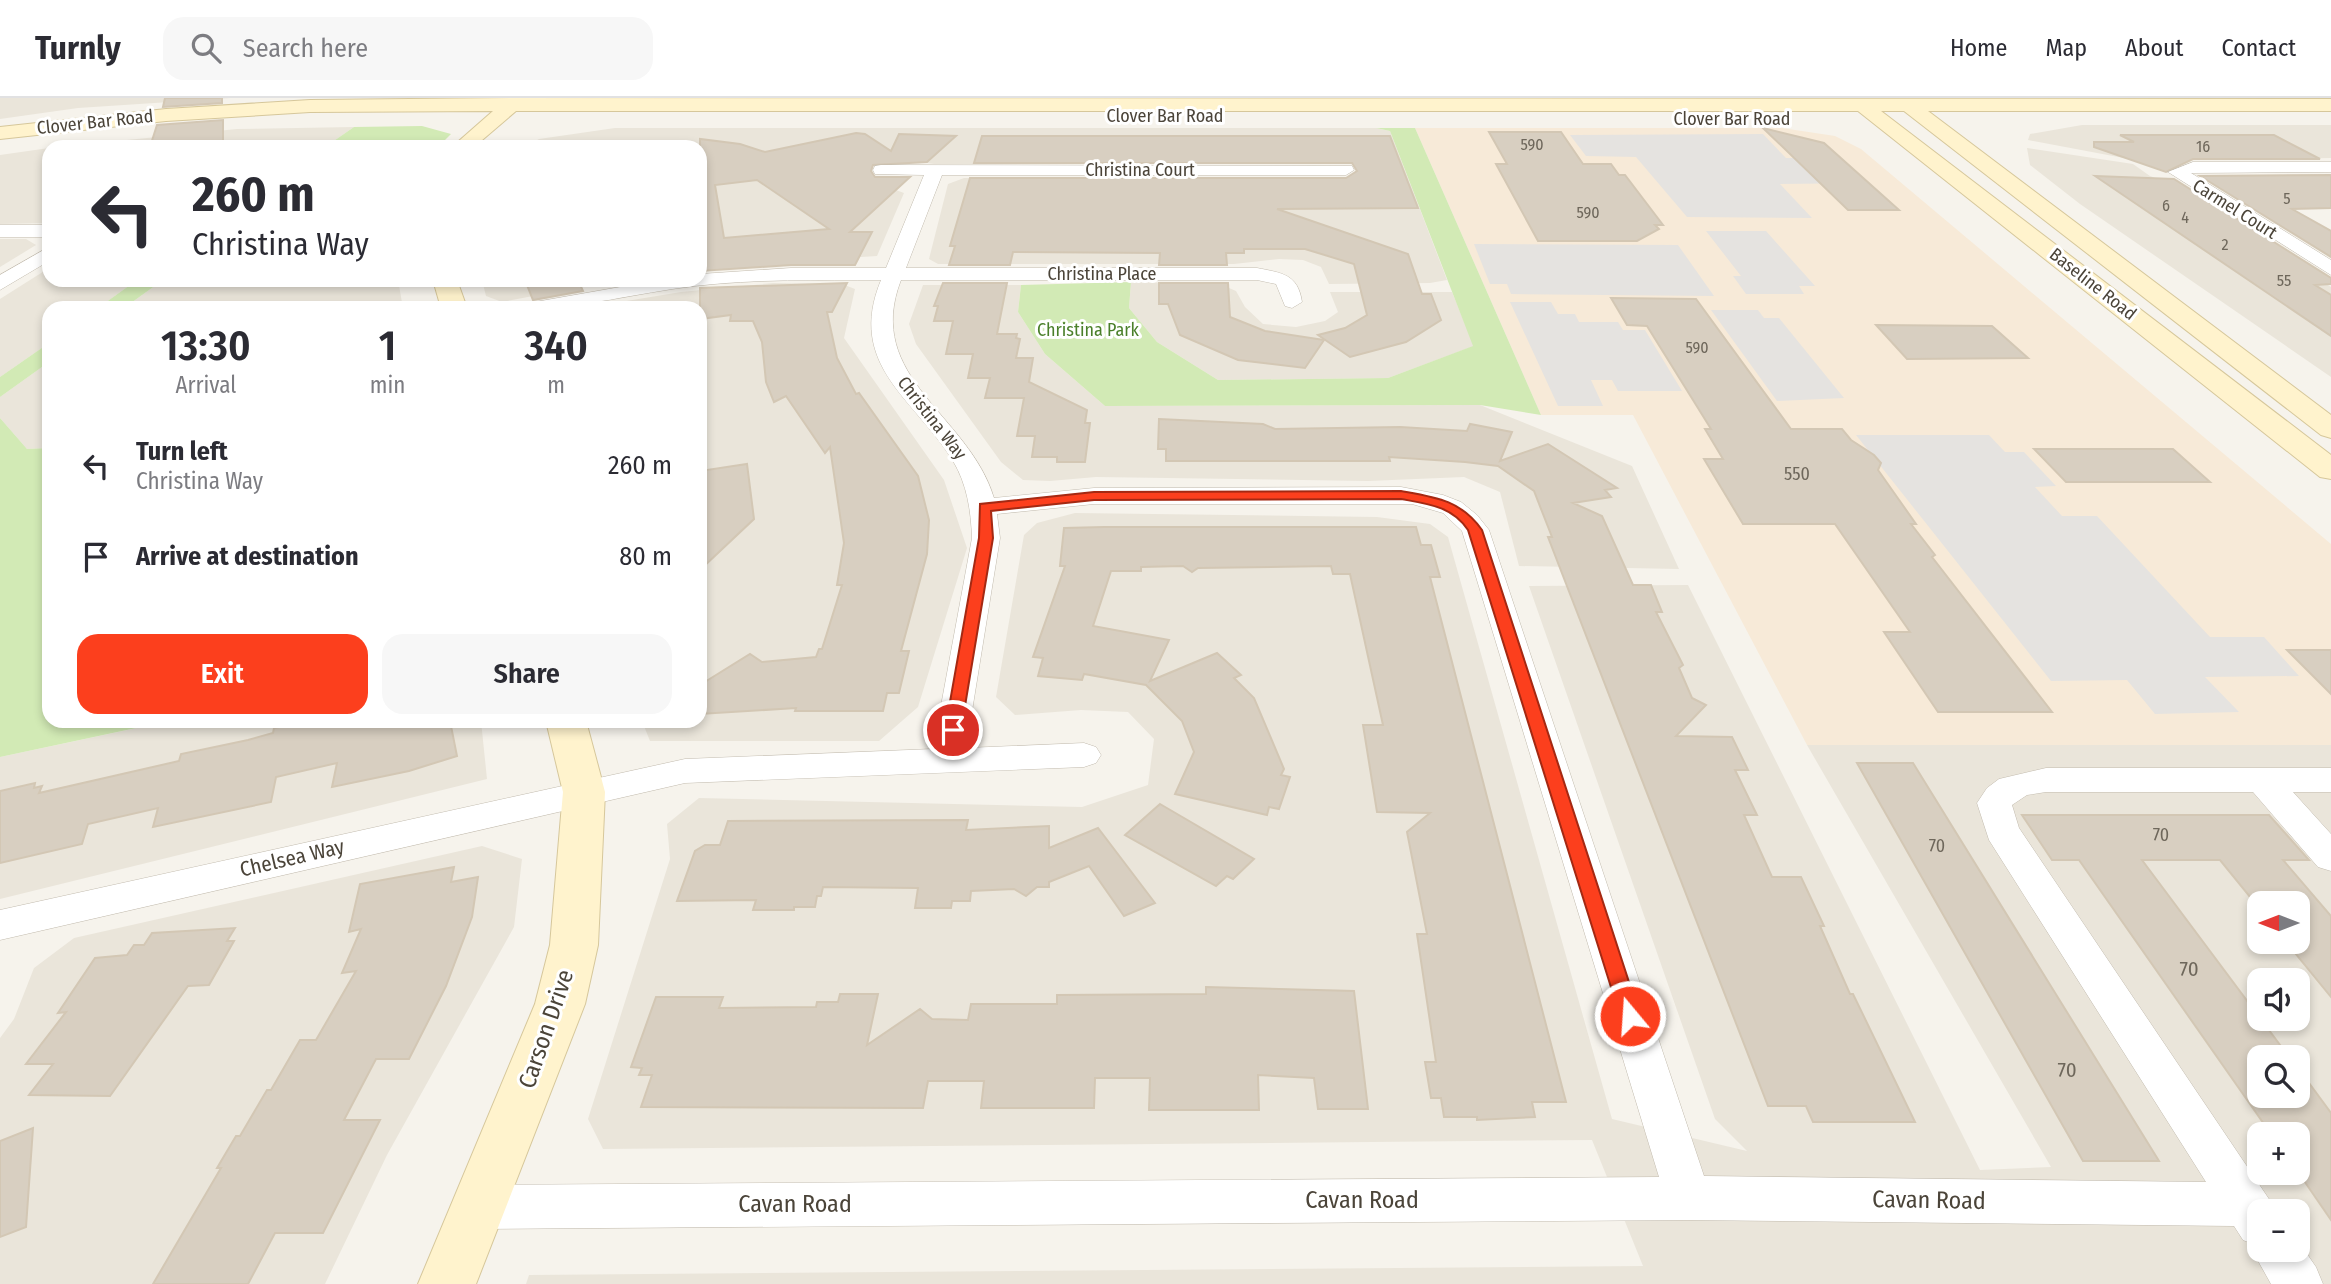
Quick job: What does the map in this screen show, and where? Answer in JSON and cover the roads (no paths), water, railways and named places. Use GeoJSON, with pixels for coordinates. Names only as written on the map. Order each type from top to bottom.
{"type":"FeatureCollection","features":[{"type":"Feature","properties":{"kind":"main road"},"geometry":{"type":"LineString","coordinates":[[424,106],[485,98]]}},
{"type":"Feature","properties":{"kind":"main road"},"geometry":{"type":"LineString","coordinates":[[575,98],[632,110]]}},
{"type":"Feature","properties":{"kind":"main road"},"geometry":{"type":"LineString","coordinates":[[1777,106],[1807,98]]}},
{"type":"Feature","properties":{"kind":"main road"},"geometry":{"type":"LineString","coordinates":[[1961,98],[2014,112]]}},
{"type":"Feature","properties":{"kind":"main road","name":"Clover Bar Road"},"geometry":{"type":"LineString","coordinates":[[632,110],[1752,119],[1904,102],[2014,112],[2331,117]]}},
{"type":"Feature","properties":{"kind":"main road","name":"Baseline Road"},"geometry":{"type":"LineString","coordinates":[[1904,102],[2190,318],[2331,429]]}},
{"type":"Feature","properties":{"kind":"main road","name":"Clover Bar Road"},"geometry":{"type":"LineString","coordinates":[[632,110],[1777,106],[1867,108],[1926,118],[2014,112],[2331,105]]}},
{"type":"Feature","properties":{"kind":"main road","name":"Clover Bar Road"},"geometry":{"type":"LineString","coordinates":[[0,133],[243,109],[424,106],[527,109]]}},
{"type":"Feature","properties":{"kind":"main road"},"geometry":{"type":"LineString","coordinates":[[1593,118],[1867,108]]}},
{"type":"Feature","properties":{"kind":"main road","name":"Baseline Road"},"geometry":{"type":"LineString","coordinates":[[1867,108],[2331,470]]}},
{"type":"Feature","properties":{"kind":"main road"},"geometry":{"type":"LineString","coordinates":[[471,140],[527,109],[632,110]]}},
{"type":"Feature","properties":{"kind":"main road"},"geometry":{"type":"LineString","coordinates":[[499,140],[527,109]]}},
{"type":"Feature","properties":{"kind":"main road","name":"Clover Bar Road"},"geometry":{"type":"LineString","coordinates":[[0,142],[221,121],[405,116],[527,109]]}},
{"type":"Feature","properties":{"kind":"main road"},"geometry":{"type":"LineString","coordinates":[[1991,169],[1972,141],[1984,130],[2014,112]]}},
{"type":"Feature","properties":{"kind":"main road"},"geometry":{"type":"LineString","coordinates":[[405,116],[455,120],[466,140]]}},
{"type":"Feature","properties":{"kind":"main road"},"geometry":{"type":"LineString","coordinates":[[1752,119],[1819,126]]}},
{"type":"Feature","properties":{"kind":"main road"},"geometry":{"type":"LineString","coordinates":[[1867,135],[1934,160]]}},
{"type":"Feature","properties":{"kind":"main road","name":"Carson Drive"},"geometry":{"type":"LineString","coordinates":[[447,1284],[560,1004],[574,945],[584,792],[568,728]]}},
{"type":"Feature","properties":{"kind":"street","name":"Carmel Court"},"geometry":{"type":"LineString","coordinates":[[2326,263],[2177,172],[2193,167],[2331,167]]}},
{"type":"Feature","properties":{"kind":"street","name":"Christina Court"},"geometry":{"type":"LineString","coordinates":[[881,170],[1346,170]]}},
{"type":"Feature","properties":{"kind":"street"},"geometry":{"type":"LineString","coordinates":[[707,279],[791,274],[894,274],[935,170]]}},
{"type":"Feature","properties":{"kind":"street"},"geometry":{"type":"LineString","coordinates":[[0,231],[42,231]]}},
{"type":"Feature","properties":{"kind":"street"},"geometry":{"type":"LineString","coordinates":[[0,284],[42,257]]}},
{"type":"Feature","properties":{"kind":"street","name":"Christina Place"},"geometry":{"type":"LineString","coordinates":[[894,274],[1269,275],[1287,282],[1292,302]]}},
{"type":"Feature","properties":{"kind":"street","name":"Christina Way"},"geometry":{"type":"LineString","coordinates":[[894,274],[882,303],[879,324],[884,354],[965,460],[984,507],[986,538],[948,758]]}},
{"type":"Feature","properties":{"kind":"street"},"geometry":{"type":"LineString","coordinates":[[569,301],[635,287]]}},
{"type":"Feature","properties":{"kind":"street"},"geometry":{"type":"LineString","coordinates":[[984,507],[1094,496],[1401,495],[1442,502],[1466,517],[1475,530],[1688,1198]]}},
{"type":"Feature","properties":{"kind":"street"},"geometry":{"type":"LineString","coordinates":[[584,792],[685,771],[948,758],[1084,755]]}},
{"type":"Feature","properties":{"kind":"street"},"geometry":{"type":"LineString","coordinates":[[2261,779],[2331,857]]}},
{"type":"Feature","properties":{"kind":"street","name":"Cavan Road"},"geometry":{"type":"LineString","coordinates":[[2247,1205],[2002,831],[1994,803],[2000,794],[2027,782],[2331,780]]}},
{"type":"Feature","properties":{"kind":"street","name":"Chelsea Way"},"geometry":{"type":"LineString","coordinates":[[0,925],[584,792]]}},
{"type":"Feature","properties":{"kind":"street","name":"Cavan Road"},"geometry":{"type":"LineString","coordinates":[[478,1207],[1688,1198],[2247,1214]]}},
{"type":"Feature","properties":{"kind":"street"},"geometry":{"type":"LineString","coordinates":[[2284,1262],[2300,1284]]}},
{"type":"Feature","properties":{"kind":"park label","name":"Christina Park"},"geometry":{"type":"Point","coordinates":[1088,330]}}]}
